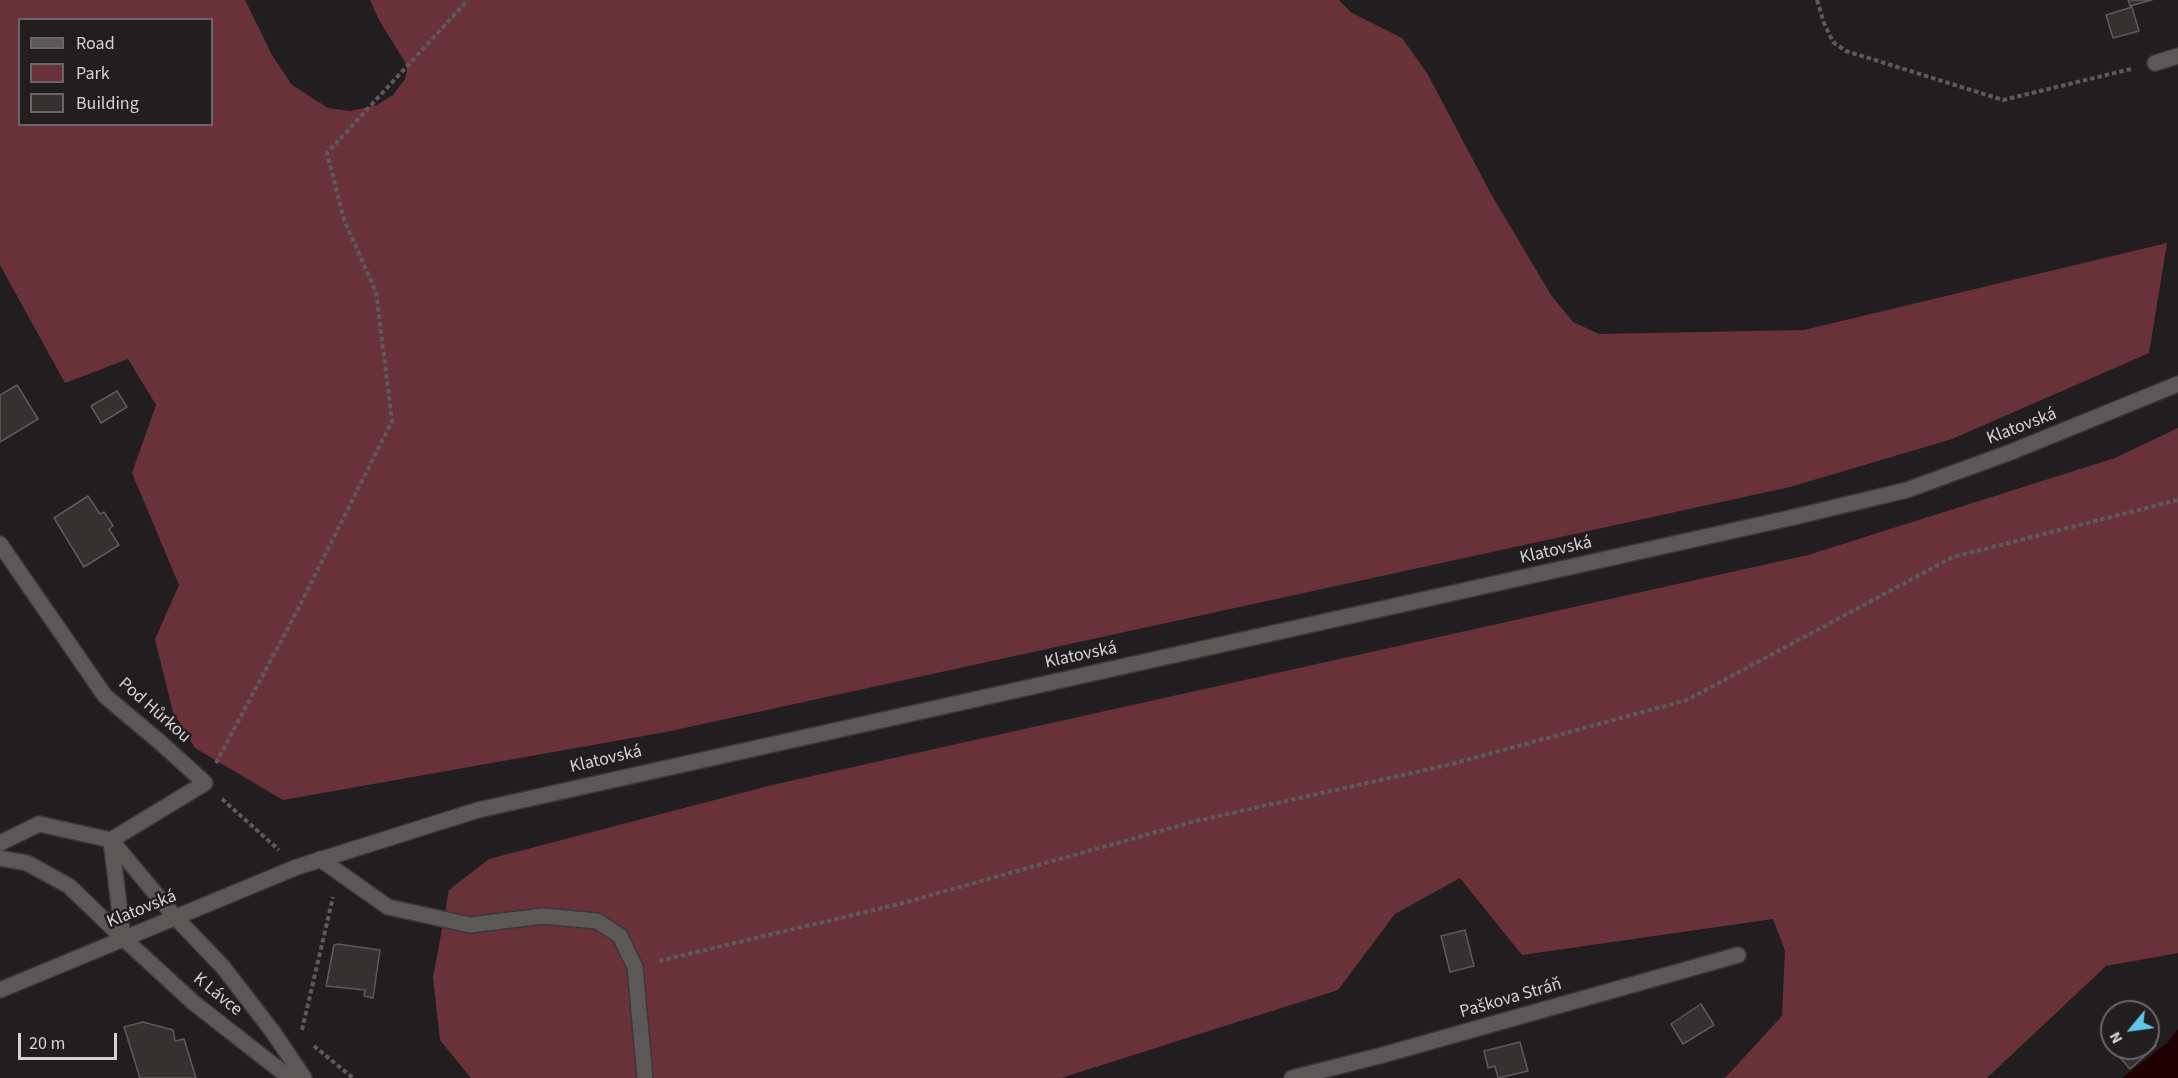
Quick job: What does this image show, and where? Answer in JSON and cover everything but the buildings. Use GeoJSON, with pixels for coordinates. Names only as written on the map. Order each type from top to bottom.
{"type":"FeatureCollection","features":[{"type":"Feature","properties":{"kind":"main road"},"geometry":{"type":"LineString","coordinates":[[2156,63],[2178,56]]}},
{"type":"Feature","properties":{"kind":"main road","name":"Klatovská"},"geometry":{"type":"LineString","coordinates":[[0,990],[297,867],[478,810],[1907,490],[2011,452],[2178,384]]}},
{"type":"Feature","properties":{"kind":"main road","name":"Pod Hůrkou"},"geometry":{"type":"LineString","coordinates":[[0,544],[105,696],[205,783]]}},
{"type":"Feature","properties":{"kind":"main road"},"geometry":{"type":"LineString","coordinates":[[111,840],[205,783]]}},
{"type":"Feature","properties":{"kind":"main road"},"geometry":{"type":"LineString","coordinates":[[0,843],[39,824],[111,840],[175,917]]}},
{"type":"Feature","properties":{"kind":"main road"},"geometry":{"type":"LineString","coordinates":[[111,840],[123,938]]}},
{"type":"Feature","properties":{"kind":"main road","name":"K Lávce"},"geometry":{"type":"LineString","coordinates":[[0,858],[27,863],[69,886],[194,1004],[290,1078]]}},
{"type":"Feature","properties":{"kind":"main road"},"geometry":{"type":"LineString","coordinates":[[320,859],[388,906],[470,925],[543,915],[597,921],[620,936],[634,967],[645,1078]]}},
{"type":"Feature","properties":{"kind":"main road","name":"K Lávce"},"geometry":{"type":"LineString","coordinates":[[175,917],[223,967],[273,1032],[304,1078]]}},
{"type":"Feature","properties":{"kind":"main road","name":"Paškova Stráň"},"geometry":{"type":"LineString","coordinates":[[1293,1078],[1738,955]]}},
{"type":"Feature","properties":{"kind":"path"},"geometry":{"type":"LineString","coordinates":[[297,867],[205,783],[298,609],[392,421],[376,292],[344,220],[327,153],[468,0]]}},
{"type":"Feature","properties":{"kind":"path"},"geometry":{"type":"LineString","coordinates":[[1817,0],[1833,42],[1846,51],[2004,100],[2156,63]]}},
{"type":"Feature","properties":{"kind":"path"},"geometry":{"type":"LineString","coordinates":[[634,967],[899,904],[1196,820],[1452,764],[1687,700],[1953,556],[2178,500]]}},
{"type":"Feature","properties":{"kind":"path"},"geometry":{"type":"LineString","coordinates":[[301,1036],[339,873]]}},
{"type":"Feature","properties":{"kind":"path"},"geometry":{"type":"LineString","coordinates":[[310,1043],[353,1078]]}},
{"type":"Feature","properties":{"kind":"green space"},"geometry":{"type":"Polygon","coordinates":[[[0,0],[245,0],[273,57],[292,85],[328,108],[350,111],[377,105],[393,95],[405,79],[407,71],[405,62],[379,20],[370,0],[1339,0],[1352,13],[1402,38],[1427,73],[1491,194],[1551,295],[1573,322],[1599,334],[1804,330],[2167,243],[2149,353],[1952,439],[1790,487],[666,732],[283,800],[195,748],[173,712],[155,639],[179,585],[132,473],[156,405],[128,359],[65,383],[0,265],[0,0]]]}},
{"type":"Feature","properties":{"kind":"green space"},"geometry":{"type":"Polygon","coordinates":[[[2178,428],[2178,953],[2106,966],[1987,1078],[1725,1078],[1782,1016],[1785,951],[1773,919],[1522,955],[1460,878],[1395,914],[1338,990],[1061,1078],[471,1078],[440,1040],[433,978],[449,890],[489,859],[772,785],[1808,555],[2115,458],[2178,428]]]}},
{"type":"Feature","properties":{"kind":"shaded area"},"geometry":{"type":"Polygon","coordinates":[[[2178,1029],[2178,1078],[2122,1078],[2145,1060],[2160,1060],[2160,1048],[2178,1029]]]}}]}
